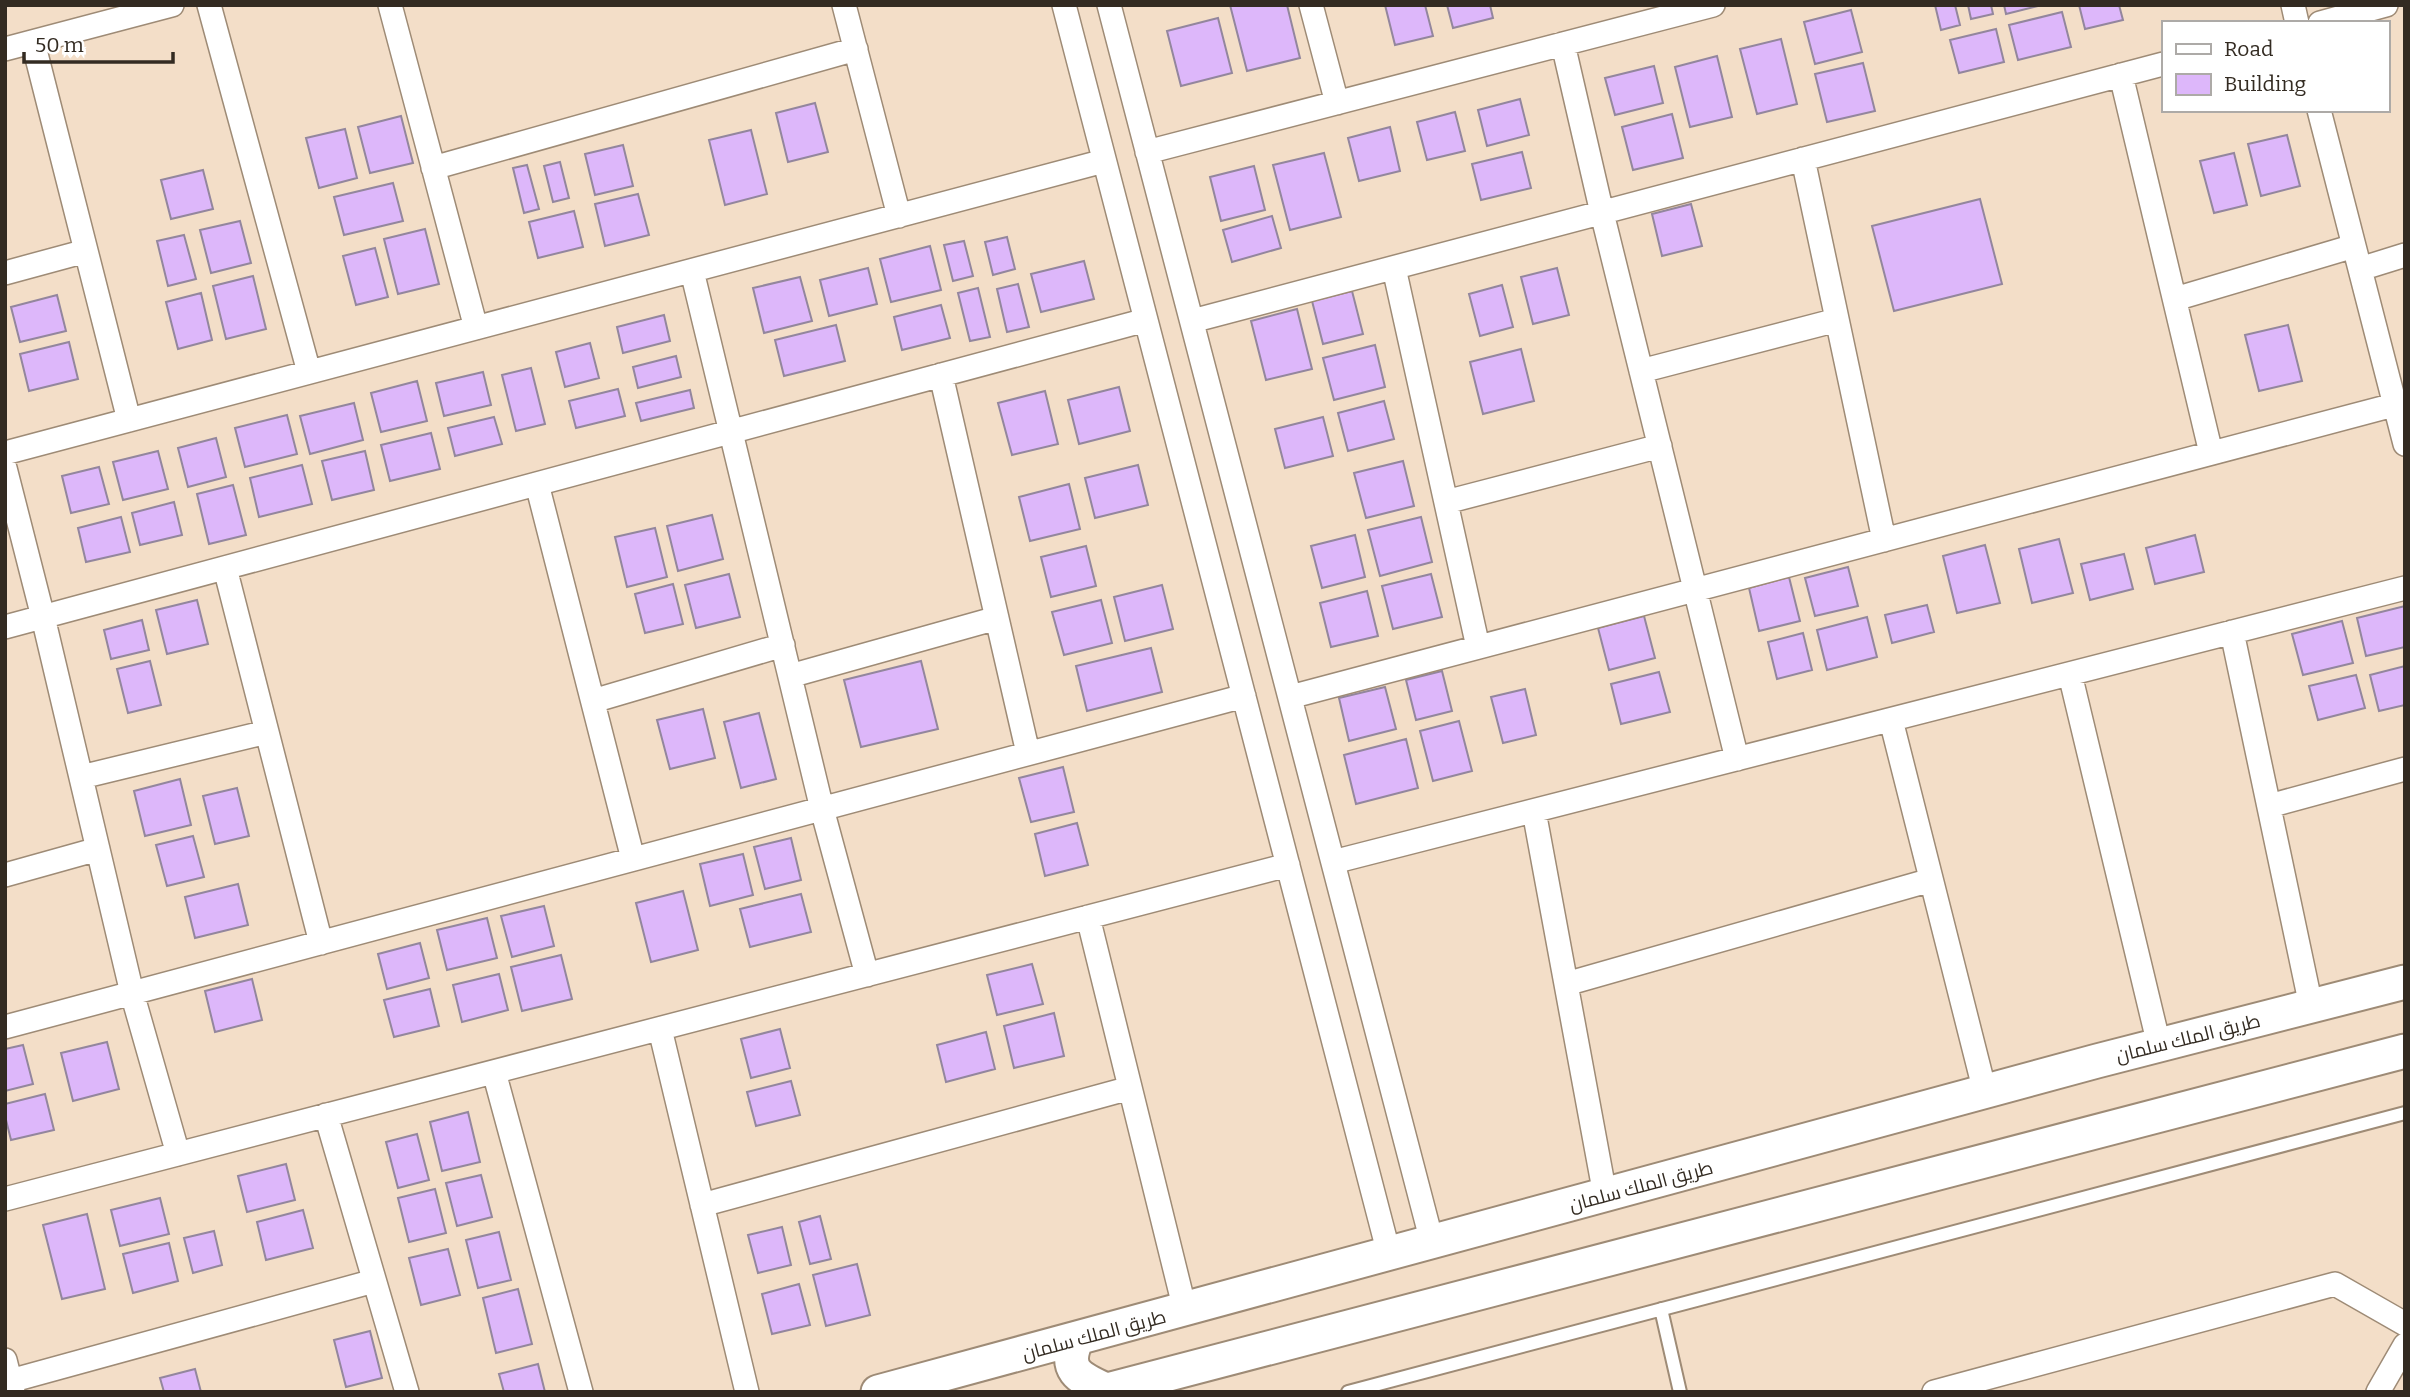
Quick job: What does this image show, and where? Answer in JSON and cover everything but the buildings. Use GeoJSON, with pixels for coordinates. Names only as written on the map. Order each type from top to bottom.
{"type":"FeatureCollection","features":[{"type":"Feature","properties":{"kind":"main road","name":"طريق الملك سلمان"},"geometry":{"type":"LineString","coordinates":[[878,1392],[2159,1045],[2405,982]]}},
{"type":"Feature","properties":{"kind":"main road"},"geometry":{"type":"LineString","coordinates":[[1077,1339],[1070,1361],[1075,1371],[1103,1391],[2405,1051]]}},
{"type":"Feature","properties":{"kind":"street"},"geometry":{"type":"LineString","coordinates":[[5,49],[172,5]]}},
{"type":"Feature","properties":{"kind":"street"},"geometry":{"type":"LineString","coordinates":[[209,5],[309,372]]}},
{"type":"Feature","properties":{"kind":"street"},"geometry":{"type":"LineString","coordinates":[[390,5],[476,328]]}},
{"type":"Feature","properties":{"kind":"street"},"geometry":{"type":"LineString","coordinates":[[845,5],[899,216]]}},
{"type":"Feature","properties":{"kind":"street"},"geometry":{"type":"LineString","coordinates":[[1064,5],[1389,1254]]}},
{"type":"Feature","properties":{"kind":"street"},"geometry":{"type":"LineString","coordinates":[[1109,5],[1432,1242]]}},
{"type":"Feature","properties":{"kind":"street"},"geometry":{"type":"LineString","coordinates":[[1311,5],[1337,103]]}},
{"type":"Feature","properties":{"kind":"street"},"geometry":{"type":"LineString","coordinates":[[2327,21],[2386,5]]}},
{"type":"Feature","properties":{"kind":"street"},"geometry":{"type":"LineString","coordinates":[[1147,152],[1709,6]]}},
{"type":"Feature","properties":{"kind":"street"},"geometry":{"type":"LineString","coordinates":[[33,42],[129,420]]}},
{"type":"Feature","properties":{"kind":"street"},"geometry":{"type":"LineString","coordinates":[[1563,44],[1737,759]]}},
{"type":"Feature","properties":{"kind":"street"},"geometry":{"type":"LineString","coordinates":[[433,168],[856,49]]}},
{"type":"Feature","properties":{"kind":"street"},"geometry":{"type":"LineString","coordinates":[[1192,321],[2162,64]]}},
{"type":"Feature","properties":{"kind":"street"},"geometry":{"type":"LineString","coordinates":[[2122,75],[2211,453]]}},
{"type":"Feature","properties":{"kind":"street"},"geometry":{"type":"LineString","coordinates":[[2320,112],[2360,269],[2400,403],[2405,444]]}},
{"type":"Feature","properties":{"kind":"street"},"geometry":{"type":"LineString","coordinates":[[1803,159],[1884,540]]}},
{"type":"Feature","properties":{"kind":"street"},"geometry":{"type":"LineString","coordinates":[[5,453],[1104,162]]}},
{"type":"Feature","properties":{"kind":"street"},"geometry":{"type":"LineString","coordinates":[[2175,299],[2354,246]]}},
{"type":"Feature","properties":{"kind":"street"},"geometry":{"type":"LineString","coordinates":[[5,273],[86,251]]}},
{"type":"Feature","properties":{"kind":"street"},"geometry":{"type":"LineString","coordinates":[[2360,269],[2405,255]]}},
{"type":"Feature","properties":{"kind":"street"},"geometry":{"type":"LineString","coordinates":[[1394,268],[1478,647]]}},
{"type":"Feature","properties":{"kind":"street"},"geometry":{"type":"LineString","coordinates":[[692,271],[822,809],[867,975]]}},
{"type":"Feature","properties":{"kind":"street"},"geometry":{"type":"LineString","coordinates":[[5,627],[1146,320]]}},
{"type":"Feature","properties":{"kind":"street"},"geometry":{"type":"LineString","coordinates":[[1641,371],[1838,320]]}},
{"type":"Feature","properties":{"kind":"street"},"geometry":{"type":"LineString","coordinates":[[941,375],[1028,754]]}},
{"type":"Feature","properties":{"kind":"street"},"geometry":{"type":"LineString","coordinates":[[1290,697],[2400,403]]}},
{"type":"Feature","properties":{"kind":"street"},"geometry":{"type":"LineString","coordinates":[[1446,502],[1660,446]]}},
{"type":"Feature","properties":{"kind":"street"},"geometry":{"type":"LineString","coordinates":[[5,468],[132,993],[178,1154]]}},
{"type":"Feature","properties":{"kind":"street"},"geometry":{"type":"LineString","coordinates":[[537,484],[633,859]]}},
{"type":"Feature","properties":{"kind":"street"},"geometry":{"type":"LineString","coordinates":[[225,568],[321,943]]}},
{"type":"Feature","properties":{"kind":"street"},"geometry":{"type":"LineString","coordinates":[[1333,862],[2405,588]]}},
{"type":"Feature","properties":{"kind":"street"},"geometry":{"type":"LineString","coordinates":[[790,676],[997,618]]}},
{"type":"Feature","properties":{"kind":"street"},"geometry":{"type":"LineString","coordinates":[[2232,632],[2311,1006]]}},
{"type":"Feature","properties":{"kind":"street"},"geometry":{"type":"LineString","coordinates":[[593,701],[783,645]]}},
{"type":"Feature","properties":{"kind":"street"},"geometry":{"type":"LineString","coordinates":[[2070,674],[2159,1045]]}},
{"type":"Feature","properties":{"kind":"street"},"geometry":{"type":"LineString","coordinates":[[5,1027],[1244,696]]}},
{"type":"Feature","properties":{"kind":"street"},"geometry":{"type":"LineString","coordinates":[[1891,719],[1985,1092]]}},
{"type":"Feature","properties":{"kind":"street"},"geometry":{"type":"LineString","coordinates":[[81,777],[267,732]]}},
{"type":"Feature","properties":{"kind":"street"},"geometry":{"type":"LineString","coordinates":[[2269,806],[2405,769]]}},
{"type":"Feature","properties":{"kind":"street"},"geometry":{"type":"LineString","coordinates":[[1534,811],[1605,1195]]}},
{"type":"Feature","properties":{"kind":"street"},"geometry":{"type":"LineString","coordinates":[[5,875],[98,849]]}},
{"type":"Feature","properties":{"kind":"street"},"geometry":{"type":"LineString","coordinates":[[5,1199],[1288,865]]}},
{"type":"Feature","properties":{"kind":"street"},"geometry":{"type":"LineString","coordinates":[[1566,984],[1931,880]]}},
{"type":"Feature","properties":{"kind":"street"},"geometry":{"type":"LineString","coordinates":[[1088,917],[1185,1310]]}},
{"type":"Feature","properties":{"kind":"street"},"geometry":{"type":"LineString","coordinates":[[660,1029],[747,1392]]}},
{"type":"Feature","properties":{"kind":"street"},"geometry":{"type":"LineString","coordinates":[[494,1072],[581,1392]]}},
{"type":"Feature","properties":{"kind":"street"},"geometry":{"type":"LineString","coordinates":[[702,1205],[1130,1088]]}},
{"type":"Feature","properties":{"kind":"street"},"geometry":{"type":"LineString","coordinates":[[326,1115],[407,1392]]}},
{"type":"Feature","properties":{"kind":"street"},"geometry":{"type":"LineString","coordinates":[[10,1377],[374,1281]]}},
{"type":"Feature","properties":{"kind":"street"},"geometry":{"type":"LineString","coordinates":[[1934,1392],[2335,1284],[2405,1324]]}},
{"type":"Feature","properties":{"kind":"street"},"geometry":{"type":"LineString","coordinates":[[2378,1392],[2405,1345]]}},
{"type":"Feature","properties":{"kind":"lane"},"geometry":{"type":"LineString","coordinates":[[1348,1392],[2405,1113]]}},
{"type":"Feature","properties":{"kind":"lane"},"geometry":{"type":"LineString","coordinates":[[1661,1309],[1680,1392]]}}]}
